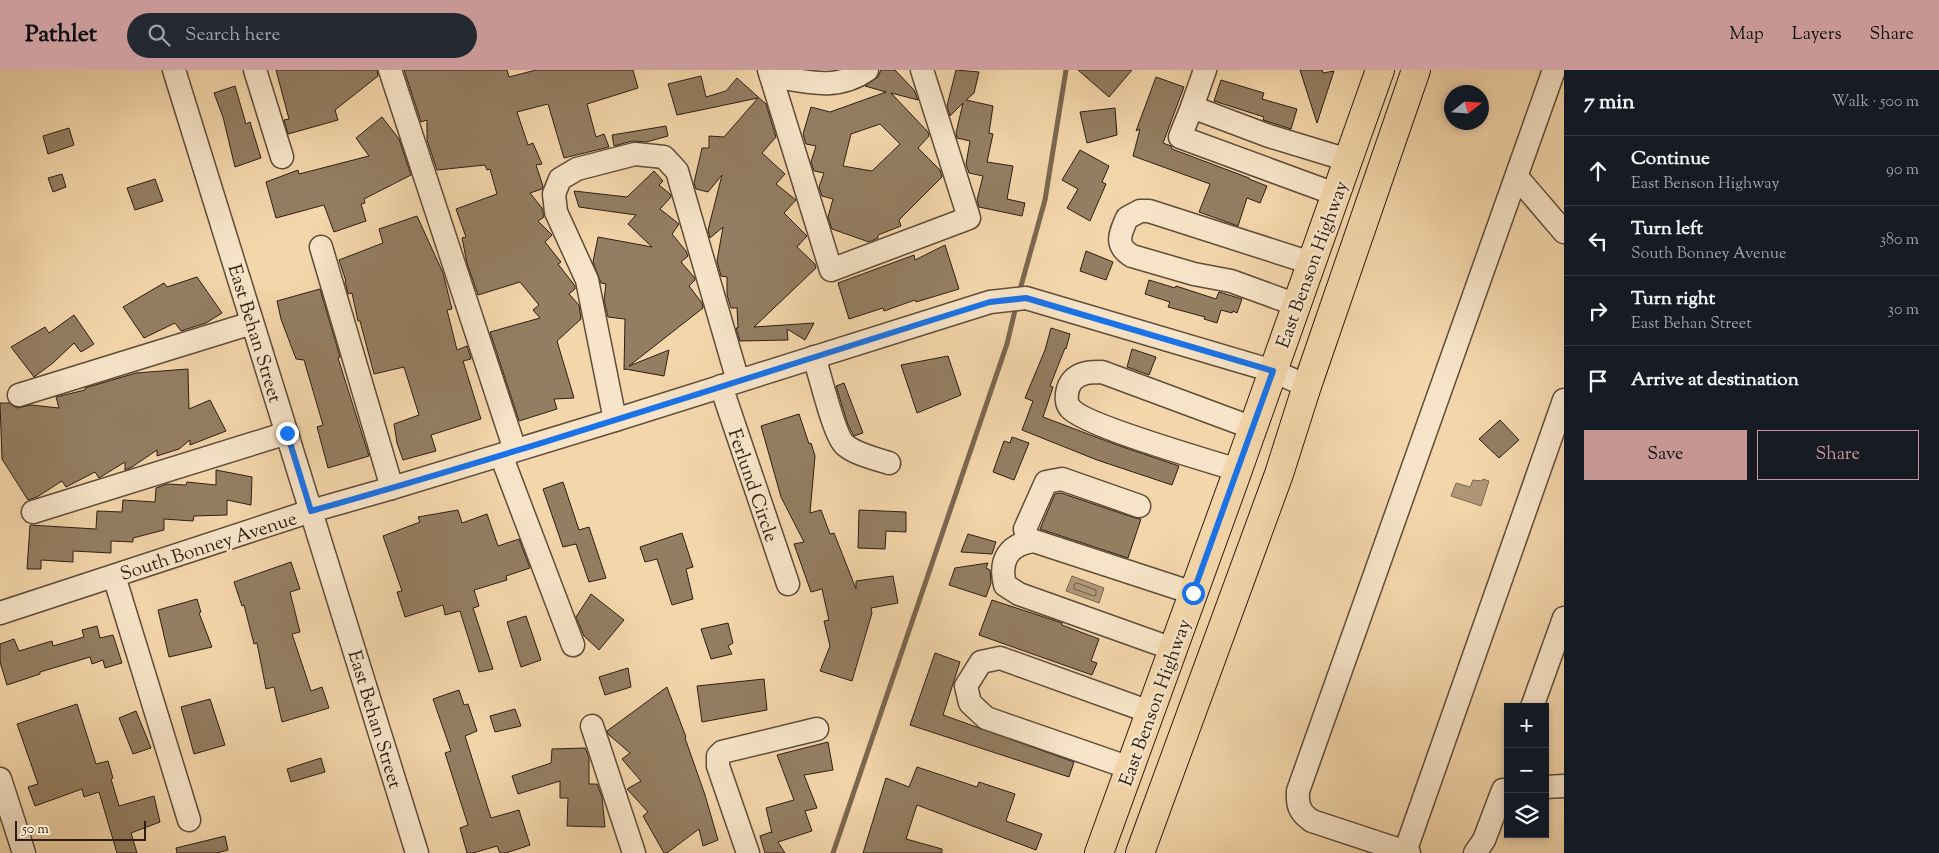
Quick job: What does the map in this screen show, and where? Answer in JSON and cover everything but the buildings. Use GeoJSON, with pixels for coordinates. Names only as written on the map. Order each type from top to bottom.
{"type":"FeatureCollection","features":[{"type":"Feature","properties":{"kind":"main road","name":"East Benson Highway"},"geometry":{"type":"LineString","coordinates":[[1099,853],[1380,70]]}},
{"type":"Feature","properties":{"kind":"main road","name":"East Benson Highway"},"geometry":{"type":"LineString","coordinates":[[1140,853],[1279,474],[1307,386],[1416,70]]}},
{"type":"Feature","properties":{"kind":"street","name":"East Behan Street"},"geometry":{"type":"LineString","coordinates":[[174,70],[418,853]]}},
{"type":"Feature","properties":{"kind":"street"},"geometry":{"type":"LineString","coordinates":[[255,70],[282,156]]}},
{"type":"Feature","properties":{"kind":"street"},"geometry":{"type":"LineString","coordinates":[[390,70],[508,453],[573,645]]}},
{"type":"Feature","properties":{"kind":"street"},"geometry":{"type":"LineString","coordinates":[[867,70],[842,83],[815,83],[770,73],[830,270],[969,218],[922,70]]}},
{"type":"Feature","properties":{"kind":"street"},"geometry":{"type":"LineString","coordinates":[[1205,70],[1180,137],[1335,194]]}},
{"type":"Feature","properties":{"kind":"street"},"geometry":{"type":"LineString","coordinates":[[1554,70],[1298,791],[1297,804],[1303,815],[1312,821],[1407,852],[1564,400]]}},
{"type":"Feature","properties":{"kind":"street"},"geometry":{"type":"LineString","coordinates":[[1192,107],[1269,136],[1348,160]]}},
{"type":"Feature","properties":{"kind":"street","name":"Ferlund Circle"},"geometry":{"type":"LineString","coordinates":[[615,420],[587,280],[556,212],[554,194],[560,179],[576,169],[635,154],[664,157],[677,171],[729,383],[788,584]]}},
{"type":"Feature","properties":{"kind":"street"},"geometry":{"type":"LineString","coordinates":[[1517,177],[1564,232]]}},
{"type":"Feature","properties":{"kind":"street"},"geometry":{"type":"LineString","coordinates":[[1297,305],[1231,281],[1194,274],[1132,256],[1125,252],[1120,242],[1120,235],[1127,218],[1140,212],[1149,211],[1311,263]]}},
{"type":"Feature","properties":{"kind":"street"},"geometry":{"type":"LineString","coordinates":[[321,247],[392,488]]}},
{"type":"Feature","properties":{"kind":"street","name":"South Bonney Avenue"},"geometry":{"type":"LineString","coordinates":[[0,613],[311,511],[508,453],[990,302],[1026,298],[1273,371],[1307,386]]}},
{"type":"Feature","properties":{"kind":"street"},"geometry":{"type":"LineString","coordinates":[[18,395],[252,323]]}},
{"type":"Feature","properties":{"kind":"street"},"geometry":{"type":"LineString","coordinates":[[814,357],[837,432],[844,444],[858,453],[889,463]]}},
{"type":"Feature","properties":{"kind":"street"},"geometry":{"type":"LineString","coordinates":[[1238,470],[1117,431],[1077,415],[1068,407],[1066,396],[1072,382],[1080,375],[1102,372],[1253,428]]}},
{"type":"Feature","properties":{"kind":"street"},"geometry":{"type":"LineString","coordinates":[[32,512],[287,433]]}},
{"type":"Feature","properties":{"kind":"street"},"geometry":{"type":"LineString","coordinates":[[1029,541],[1025,529],[1046,482],[1062,479],[1139,506]]}},
{"type":"Feature","properties":{"kind":"street"},"geometry":{"type":"LineString","coordinates":[[1173,649],[1018,594],[1005,585],[1002,572],[1005,558],[1016,546],[1034,541],[1193,593]]}},
{"type":"Feature","properties":{"kind":"street"},"geometry":{"type":"LineString","coordinates":[[114,576],[190,820]]}},
{"type":"Feature","properties":{"kind":"street"},"geometry":{"type":"LineString","coordinates":[[1533,703],[1564,618]]}},
{"type":"Feature","properties":{"kind":"street"},"geometry":{"type":"LineString","coordinates":[[1130,768],[986,718],[970,703],[966,686],[981,662],[1000,658],[1150,712]]}},
{"type":"Feature","properties":{"kind":"street"},"geometry":{"type":"LineString","coordinates":[[592,726],[634,853]]}},
{"type":"Feature","properties":{"kind":"street"},"geometry":{"type":"LineString","coordinates":[[742,850],[718,766],[718,756],[722,752],[817,729]]}},
{"type":"Feature","properties":{"kind":"street"},"geometry":{"type":"LineString","coordinates":[[0,779],[24,853]]}},
{"type":"Feature","properties":{"kind":"street"},"geometry":{"type":"LineString","coordinates":[[1549,787],[1564,786]]}},
{"type":"Feature","properties":{"kind":"street"},"geometry":{"type":"LineString","coordinates":[[1475,853],[1484,840],[1504,790]]}},
{"type":"Feature","properties":{"kind":"water"},"geometry":{"type":"Polygon","coordinates":[[[1483,479],[1489,481],[1481,506],[1451,496],[1456,483],[1470,487],[1473,480],[1482,481],[1483,479]]]}},
{"type":"Feature","properties":{"kind":"water"},"geometry":{"type":"Polygon","coordinates":[[[1072,576],[1104,588],[1099,603],[1066,591],[1072,576]]]}},
{"type":"Feature","properties":{"kind":"waterway"},"geometry":{"type":"LineString","coordinates":[[1019,293],[1045,200],[1066,70]]}},
{"type":"Feature","properties":{"kind":"waterway"},"geometry":{"type":"LineString","coordinates":[[833,853],[1007,344],[1016,306]]}},
{"type":"Feature","properties":{"kind":"route"},"geometry":{"type":"LineString","coordinates":[[287,433],[311,511],[615,420],[990,302],[1026,298],[1273,371],[1193,593]]}}]}
